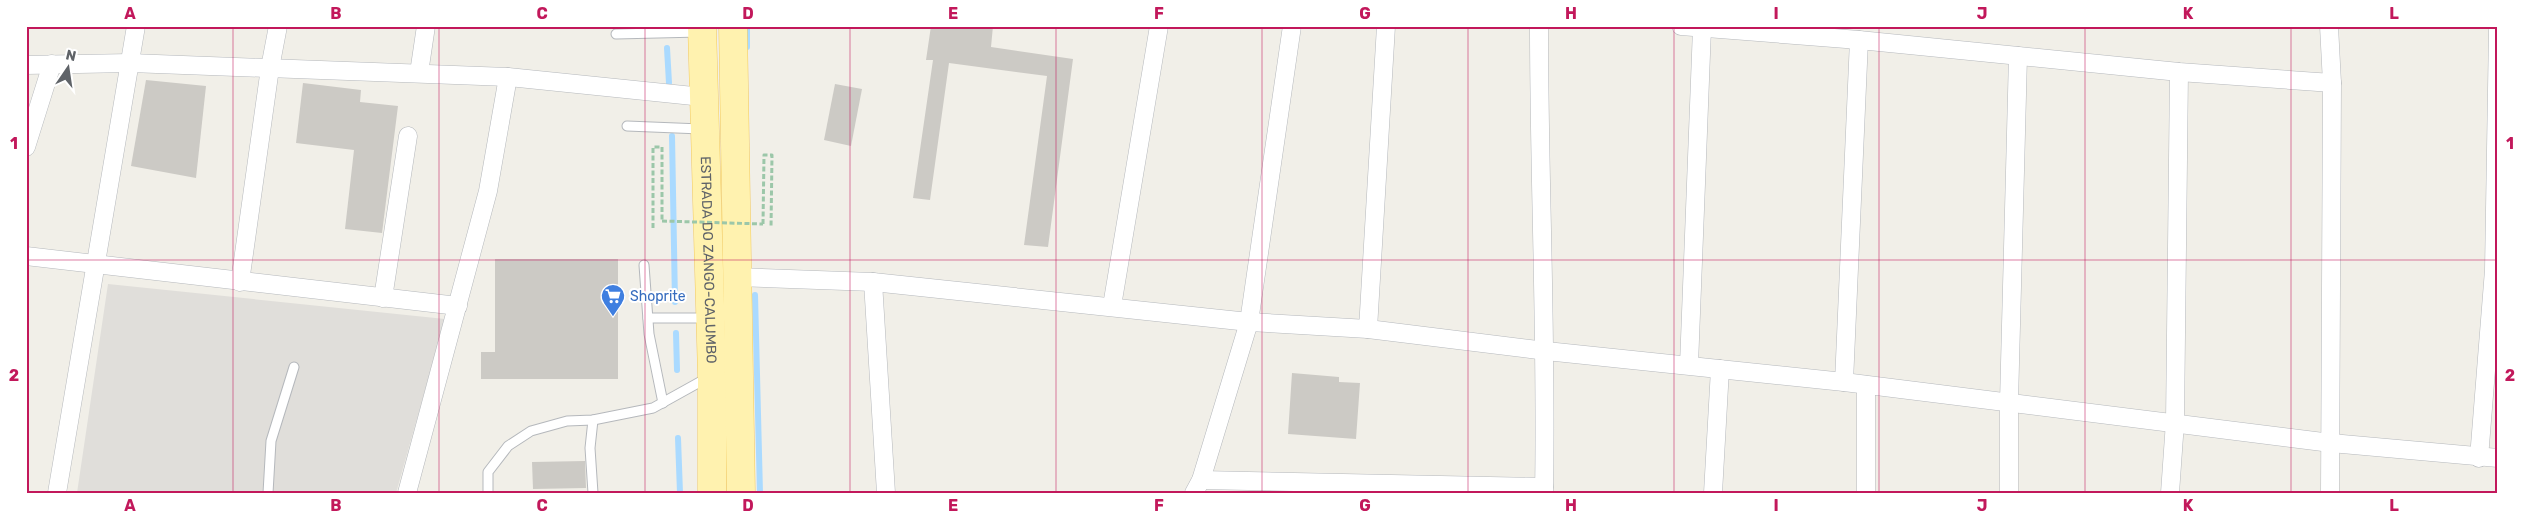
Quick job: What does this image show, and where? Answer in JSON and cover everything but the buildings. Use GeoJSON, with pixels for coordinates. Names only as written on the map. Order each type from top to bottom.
{"type":"FeatureCollection","features":[{"type":"Feature","properties":{"kind":"main road","name":"ESTRADA DO ZANGO-CALUMBO"},"geometry":{"type":"LineString","coordinates":[[733,26],[741,493]]}},
{"type":"Feature","properties":{"kind":"main road","name":"ESTRADA DO ZANGO-CALUMBO"},"geometry":{"type":"LineString","coordinates":[[702,29],[712,375],[712,493]]}},
{"type":"Feature","properties":{"kind":"street"},"geometry":{"type":"LineString","coordinates":[[56,493],[136,26]]}},
{"type":"Feature","properties":{"kind":"street"},"geometry":{"type":"LineString","coordinates":[[240,282],[270,68],[278,26]]}},
{"type":"Feature","properties":{"kind":"street"},"geometry":{"type":"LineString","coordinates":[[419,73],[426,26]]}},
{"type":"Feature","properties":{"kind":"street"},"geometry":{"type":"LineString","coordinates":[[1112,306],[1159,26]]}},
{"type":"Feature","properties":{"kind":"street"},"geometry":{"type":"LineString","coordinates":[[1292,26],[1249,322],[1198,486],[1544,490],[1546,351],[1540,178],[1539,26]]}},
{"type":"Feature","properties":{"kind":"street"},"geometry":{"type":"LineString","coordinates":[[1368,329],[1386,26]]}},
{"type":"Feature","properties":{"kind":"street"},"geometry":{"type":"LineString","coordinates":[[1681,26],[1859,40],[2179,72],[2332,83]]}},
{"type":"Feature","properties":{"kind":"street"},"geometry":{"type":"LineString","coordinates":[[2329,26],[2332,83],[2330,493]]}},
{"type":"Feature","properties":{"kind":"street"},"geometry":{"type":"LineString","coordinates":[[1689,365],[1702,28]]}},
{"type":"Feature","properties":{"kind":"street"},"geometry":{"type":"LineString","coordinates":[[2479,458],[2494,270],[2498,30]]}},
{"type":"Feature","properties":{"kind":"street"},"geometry":{"type":"LineString","coordinates":[[1844,382],[1859,40]]}},
{"type":"Feature","properties":{"kind":"street"},"geometry":{"type":"LineString","coordinates":[[2009,493],[2009,402],[2018,56]]}},
{"type":"Feature","properties":{"kind":"street"},"geometry":{"type":"LineString","coordinates":[[26,64],[130,64],[508,76],[703,97]]}},
{"type":"Feature","properties":{"kind":"street"},"geometry":{"type":"LineString","coordinates":[[26,148],[52,64]]}},
{"type":"Feature","properties":{"kind":"street"},"geometry":{"type":"LineString","coordinates":[[2170,493],[2175,422],[2179,72]]}},
{"type":"Feature","properties":{"kind":"street"},"geometry":{"type":"LineString","coordinates":[[407,493],[488,191],[508,76]]}},
{"type":"Feature","properties":{"kind":"street"},"geometry":{"type":"LineString","coordinates":[[383,298],[408,136]]}},
{"type":"Feature","properties":{"kind":"street"},"geometry":{"type":"LineString","coordinates":[[26,256],[95,266],[458,306]]}},
{"type":"Feature","properties":{"kind":"street"},"geometry":{"type":"LineString","coordinates":[[737,276],[873,282],[1249,322],[1368,329],[1546,351],[1844,382],[2331,443],[2479,458],[2498,458]]}},
{"type":"Feature","properties":{"kind":"street"},"geometry":{"type":"LineString","coordinates":[[873,282],[886,493]]}},
{"type":"Feature","properties":{"kind":"street"},"geometry":{"type":"LineString","coordinates":[[1713,493],[1720,369]]}},
{"type":"Feature","properties":{"kind":"street"},"geometry":{"type":"LineString","coordinates":[[1866,385],[1866,493]]}},
{"type":"Feature","properties":{"kind":"lane"},"geometry":{"type":"LineString","coordinates":[[616,34],[702,29]]}},
{"type":"Feature","properties":{"kind":"lane"},"geometry":{"type":"LineString","coordinates":[[627,126],[704,129]]}},
{"type":"Feature","properties":{"kind":"lane"},"geometry":{"type":"LineString","coordinates":[[644,265],[648,318],[663,403]]}},
{"type":"Feature","properties":{"kind":"lane"},"geometry":{"type":"LineString","coordinates":[[648,318],[710,318]]}},
{"type":"Feature","properties":{"kind":"lane"},"geometry":{"type":"LineString","coordinates":[[268,493],[271,441],[294,367]]}},
{"type":"Feature","properties":{"kind":"lane"},"geometry":{"type":"LineString","coordinates":[[488,493],[488,472],[508,446],[531,431],[566,421],[593,420],[653,408],[712,375]]}},
{"type":"Feature","properties":{"kind":"lane"},"geometry":{"type":"LineString","coordinates":[[593,420],[590,448],[593,493]]}},
{"type":"Feature","properties":{"kind":"path"},"geometry":{"type":"LineString","coordinates":[[653,228],[653,147],[662,147],[662,221],[763,224],[764,155],[772,155],[771,228]]}},
{"type":"Feature","properties":{"kind":"shaded area"},"geometry":{"type":"Polygon","coordinates":[[[108,284],[445,319],[396,493],[77,493],[108,284]]]}},
{"type":"Feature","properties":{"kind":"waterway"},"geometry":{"type":"LineString","coordinates":[[747,26],[747,47]]}},
{"type":"Feature","properties":{"kind":"waterway"},"geometry":{"type":"LineString","coordinates":[[667,48],[669,83]]}},
{"type":"Feature","properties":{"kind":"waterway"},"geometry":{"type":"LineString","coordinates":[[672,136],[675,302]]}},
{"type":"Feature","properties":{"kind":"waterway"},"geometry":{"type":"LineString","coordinates":[[755,295],[760,493]]}},
{"type":"Feature","properties":{"kind":"waterway"},"geometry":{"type":"LineString","coordinates":[[676,333],[677,370]]}},
{"type":"Feature","properties":{"kind":"waterway"},"geometry":{"type":"LineString","coordinates":[[678,438],[680,493]]}},
{"type":"Feature","properties":{"kind":"place","name":"Shoprite"},"geometry":{"type":"Point","coordinates":[613,317]}}]}
